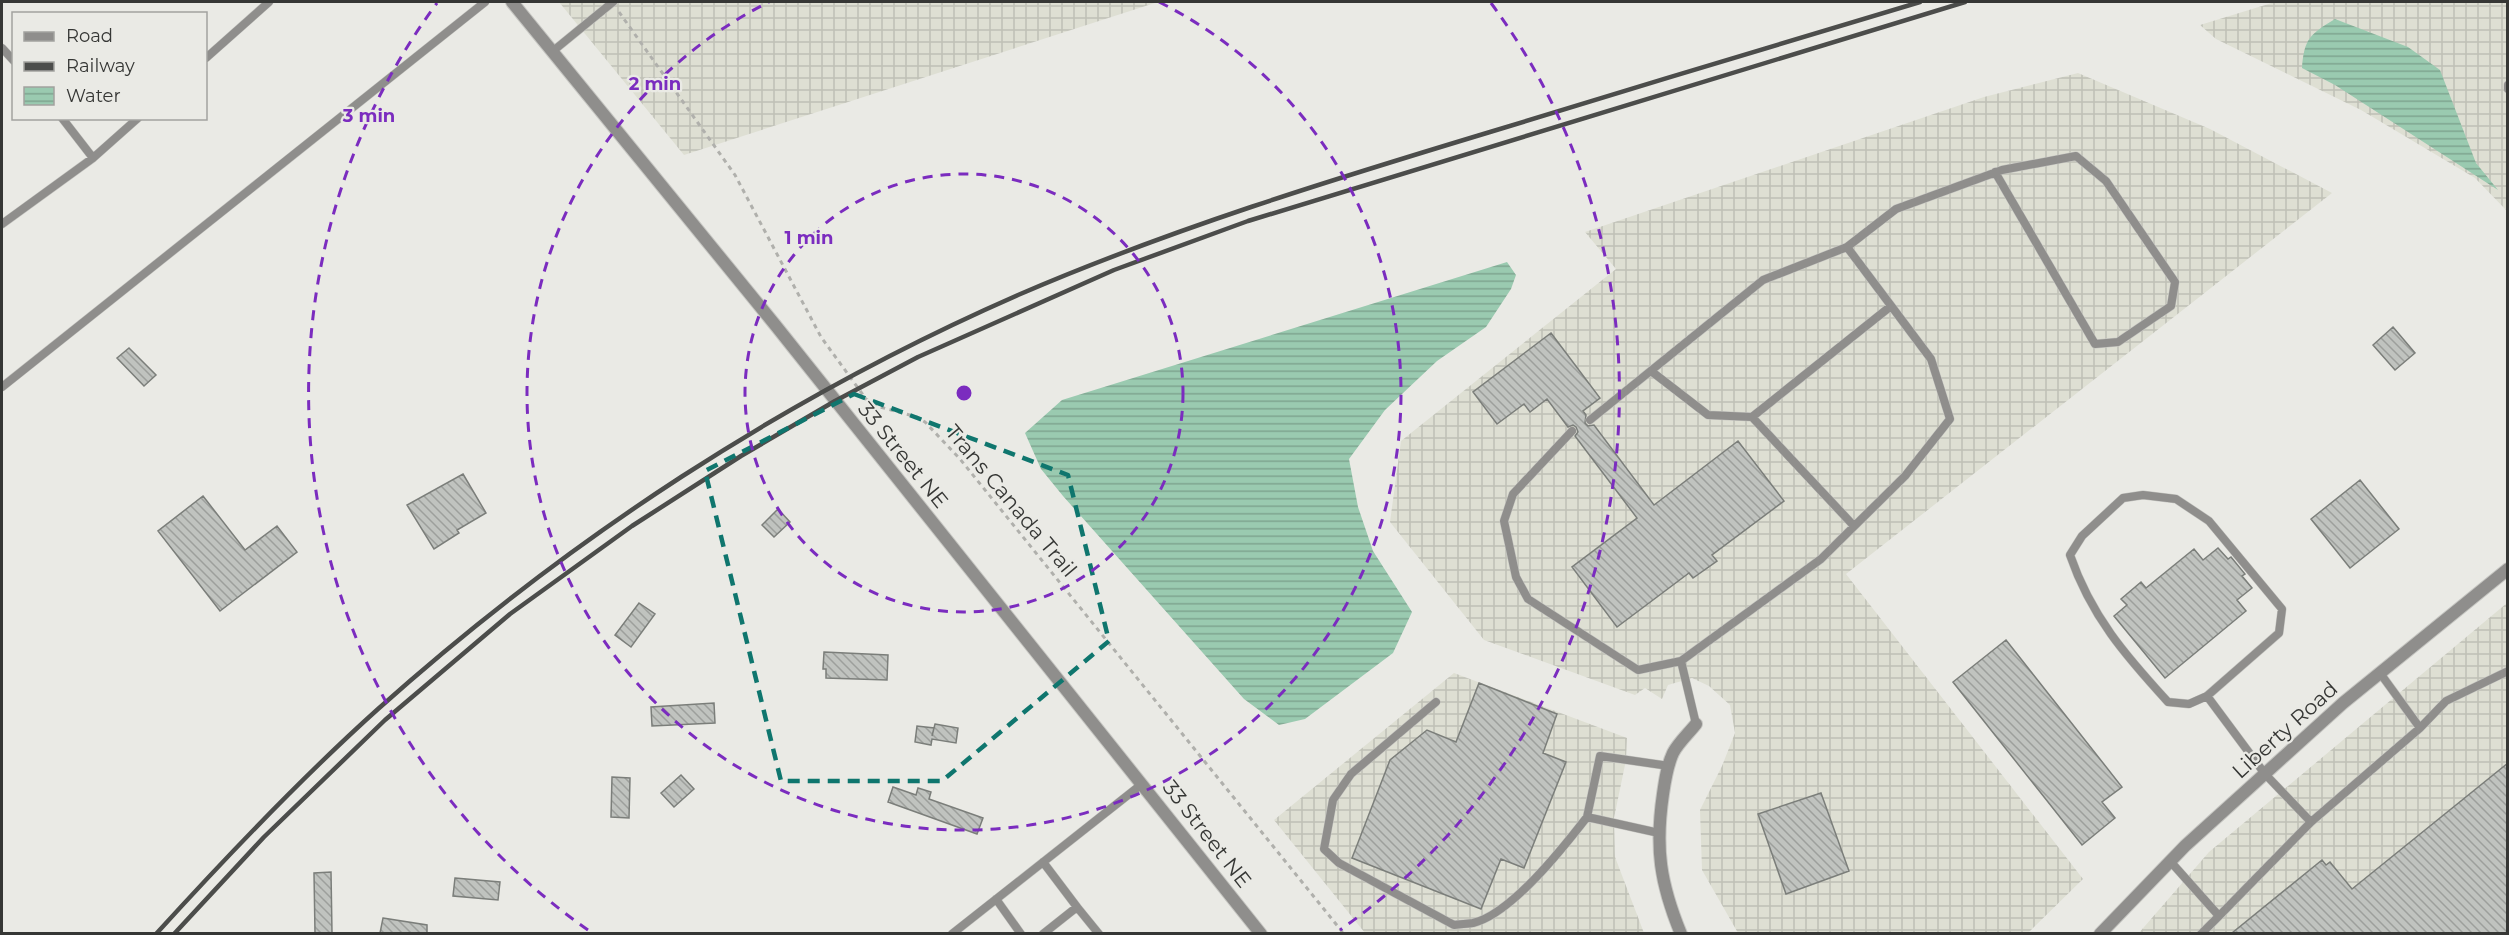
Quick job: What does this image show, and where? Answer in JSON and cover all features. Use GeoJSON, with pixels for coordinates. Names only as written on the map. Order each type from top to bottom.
{"type":"FeatureCollection","features":[{"type":"Feature","properties":{"kind":"street","name":"33 Street NE"},"geometry":{"type":"LineString","coordinates":[[512,2],[1262,933]]}},
{"type":"Feature","properties":{"kind":"street","name":"Liberty Road"},"geometry":{"type":"LineString","coordinates":[[2100,933],[2170,861],[2343,703],[2508,569]]}},
{"type":"Feature","properties":{"kind":"street"},"geometry":{"type":"LineString","coordinates":[[1680,933],[1669,904],[1661,870],[1659,820],[1673,752],[1696,724]]}},
{"type":"Feature","properties":{"kind":"lane"},"geometry":{"type":"LineString","coordinates":[[207,57],[270,2]]}},
{"type":"Feature","properties":{"kind":"lane"},"geometry":{"type":"LineString","coordinates":[[2,387],[484,2]]}},
{"type":"Feature","properties":{"kind":"lane"},"geometry":{"type":"LineString","coordinates":[[553,51],[612,2]]}},
{"type":"Feature","properties":{"kind":"lane"},"geometry":{"type":"LineString","coordinates":[[64,120],[93,158]]}},
{"type":"Feature","properties":{"kind":"lane"},"geometry":{"type":"LineString","coordinates":[[2,224],[93,158],[136,120]]}},
{"type":"Feature","properties":{"kind":"lane"},"geometry":{"type":"LineString","coordinates":[[1590,420],[1763,280],[1847,247],[1896,209],[1995,172],[2076,156],[2106,181],[2175,282],[2171,306],[2118,342],[2095,344],[1995,172]]}},
{"type":"Feature","properties":{"kind":"lane"},"geometry":{"type":"LineString","coordinates":[[1572,432],[1513,494],[1504,521],[1516,577],[1528,599],[1638,670],[1681,661],[1821,559],[1905,476],[1950,419],[1931,359],[1847,247]]}},
{"type":"Feature","properties":{"kind":"lane"},"geometry":{"type":"LineString","coordinates":[[1651,371],[1708,416],[1752,417],[1891,306]]}},
{"type":"Feature","properties":{"kind":"lane"},"geometry":{"type":"LineString","coordinates":[[1752,417],[1854,526]]}},
{"type":"Feature","properties":{"kind":"lane"},"geometry":{"type":"LineString","coordinates":[[2143,495],[2176,499],[2209,521],[2282,609],[2279,633],[2206,696],[2189,704],[2168,702],[2136,667],[2100,621],[2079,582],[2070,555],[2082,536],[2122,498],[2143,495]]}},
{"type":"Feature","properties":{"kind":"lane"},"geometry":{"type":"LineString","coordinates":[[1681,661],[1696,724]]}},
{"type":"Feature","properties":{"kind":"lane"},"geometry":{"type":"LineString","coordinates":[[2201,933],[2311,822],[2420,728],[2446,700],[2508,671]]}},
{"type":"Feature","properties":{"kind":"lane"},"geometry":{"type":"LineString","coordinates":[[2380,673],[2420,728]]}},
{"type":"Feature","properties":{"kind":"lane"},"geometry":{"type":"LineString","coordinates":[[2206,696],[2265,774],[2311,822]]}},
{"type":"Feature","properties":{"kind":"lane"},"geometry":{"type":"LineString","coordinates":[[1436,702],[1351,774],[1333,800],[1324,849],[1339,863],[1454,925],[1474,923],[1502,908],[1548,866],[1587,817],[1600,756],[1669,766]]}},
{"type":"Feature","properties":{"kind":"lane"},"geometry":{"type":"LineString","coordinates":[[957,932],[1142,784]]}},
{"type":"Feature","properties":{"kind":"lane"},"geometry":{"type":"LineString","coordinates":[[1587,817],[1659,833]]}},
{"type":"Feature","properties":{"kind":"lane"},"geometry":{"type":"LineString","coordinates":[[2170,861],[2218,916]]}},
{"type":"Feature","properties":{"kind":"lane"},"geometry":{"type":"LineString","coordinates":[[1043,862],[1099,933]]}},
{"type":"Feature","properties":{"kind":"lane"},"geometry":{"type":"LineString","coordinates":[[996,899],[1021,933]]}},
{"type":"Feature","properties":{"kind":"lane"},"geometry":{"type":"LineString","coordinates":[[1043,933],[1077,907]]}},
{"type":"Feature","properties":{"kind":"path","name":"Trans Canada Trail"},"geometry":{"type":"LineString","coordinates":[[612,2],[731,168],[760,218],[821,337],[866,399],[880,407],[917,417],[925,422],[960,459],[1344,933]]}},
{"type":"Feature","properties":{"kind":"highlighted area"},"geometry":{"type":"Polygon","coordinates":[[[854,394],[1068,475],[1109,641],[942,781],[781,781],[705,471],[854,394]]]}},
{"type":"Feature","properties":{"kind":"shaded area"},"geometry":{"type":"Polygon","coordinates":[[[559,2],[1158,2],[684,155],[559,2]]]}},
{"type":"Feature","properties":{"kind":"shaded area"},"geometry":{"type":"Polygon","coordinates":[[[2275,2],[2507,2],[2507,211],[2475,178],[2361,110],[2216,39],[2200,25],[2275,2]]]}},
{"type":"Feature","properties":{"kind":"shaded area"},"geometry":{"type":"Polygon","coordinates":[[[2078,73],[2210,129],[2332,193],[1846,574],[2083,879],[2028,933],[1738,933],[1702,870],[1700,810],[1722,766],[1735,733],[1730,705],[1709,686],[1692,678],[1668,685],[1662,699],[1645,688],[1635,695],[1484,640],[1390,522],[1401,441],[1616,269],[1585,232],[1984,97],[2078,73]]]}},
{"type":"Feature","properties":{"kind":"shaded area"},"geometry":{"type":"Polygon","coordinates":[[[2507,603],[2507,933],[2138,934],[2209,852],[2507,603]]]}},
{"type":"Feature","properties":{"kind":"shaded area"},"geometry":{"type":"Polygon","coordinates":[[[1454,673],[1627,738],[1626,760],[1614,818],[1615,857],[1644,933],[1365,933],[1274,820],[1454,673]]]}},
{"type":"Feature","properties":{"kind":"water"},"geometry":{"type":"Polygon","coordinates":[[[2335,19],[2408,47],[2440,70],[2476,163],[2498,190],[2335,85],[2302,68],[2304,50],[2310,38],[2335,19]]]}},
{"type":"Feature","properties":{"kind":"water"},"geometry":{"type":"Polygon","coordinates":[[[1507,262],[1516,275],[1511,289],[1486,327],[1437,361],[1385,410],[1349,459],[1358,507],[1373,551],[1412,612],[1393,653],[1305,719],[1279,725],[1244,699],[1063,496],[1041,469],[1025,433],[1062,400],[1507,262]]]}},
{"type":"Feature","properties":{"kind":"building"},"geometry":{"type":"Polygon","coordinates":[[[2393,327],[2415,353],[2395,370],[2373,345],[2393,327]]]}},
{"type":"Feature","properties":{"kind":"building"},"geometry":{"type":"Polygon","coordinates":[[[1551,333],[1600,398],[1583,411],[1586,415],[1585,423],[1588,426],[1594,425],[1654,505],[1738,441],[1784,501],[1712,555],[1717,561],[1693,578],[1689,573],[1617,627],[1572,567],[1637,518],[1575,436],[1578,432],[1576,427],[1573,425],[1568,427],[1547,399],[1530,412],[1524,404],[1497,424],[1473,392],[1551,333]]]}},
{"type":"Feature","properties":{"kind":"building"},"geometry":{"type":"Polygon","coordinates":[[[129,348],[156,375],[144,386],[117,358],[129,348]]]}},
{"type":"Feature","properties":{"kind":"building"},"geometry":{"type":"Polygon","coordinates":[[[463,474],[486,513],[457,530],[459,533],[434,549],[407,505],[463,474]]]}},
{"type":"Feature","properties":{"kind":"building"},"geometry":{"type":"Polygon","coordinates":[[[2360,480],[2399,529],[2350,568],[2311,519],[2360,480]]]}},
{"type":"Feature","properties":{"kind":"building"},"geometry":{"type":"Polygon","coordinates":[[[203,496],[245,550],[277,526],[297,552],[220,611],[158,531],[203,496]]]}},
{"type":"Feature","properties":{"kind":"building"},"geometry":{"type":"Polygon","coordinates":[[[778,509],[790,522],[774,537],[762,525],[778,509]]]}},
{"type":"Feature","properties":{"kind":"building"},"geometry":{"type":"Polygon","coordinates":[[[2218,548],[2228,559],[2231,557],[2245,574],[2242,576],[2252,588],[2237,600],[2246,611],[2165,678],[2114,616],[2127,605],[2121,599],[2141,582],[2146,588],[2194,549],[2203,560],[2218,548]]]}},
{"type":"Feature","properties":{"kind":"building"},"geometry":{"type":"Polygon","coordinates":[[[639,603],[655,614],[631,647],[615,635],[639,603]]]}},
{"type":"Feature","properties":{"kind":"building"},"geometry":{"type":"Polygon","coordinates":[[[2006,640],[2122,787],[2102,802],[2115,818],[2082,845],[1953,682],[2006,640]]]}},
{"type":"Feature","properties":{"kind":"building"},"geometry":{"type":"Polygon","coordinates":[[[824,652],[888,655],[887,680],[826,678],[826,669],[823,669],[824,652]]]}},
{"type":"Feature","properties":{"kind":"building"},"geometry":{"type":"Polygon","coordinates":[[[1479,683],[1557,714],[1543,753],[1566,762],[1524,868],[1501,859],[1481,909],[1352,858],[1390,760],[1427,730],[1456,742],[1479,683]]]}},
{"type":"Feature","properties":{"kind":"building"},"geometry":{"type":"Polygon","coordinates":[[[714,703],[715,723],[652,726],[651,707],[714,703]]]}},
{"type":"Feature","properties":{"kind":"building"},"geometry":{"type":"Polygon","coordinates":[[[935,724],[958,728],[956,743],[932,739],[931,745],[915,742],[917,726],[934,728],[935,724]]]}},
{"type":"Feature","properties":{"kind":"building"},"geometry":{"type":"Polygon","coordinates":[[[2508,763],[2508,933],[2232,933],[2322,860],[2326,865],[2330,862],[2352,889],[2508,763]]]}},
{"type":"Feature","properties":{"kind":"building"},"geometry":{"type":"Polygon","coordinates":[[[681,775],[694,789],[674,807],[661,793],[681,775]]]}},
{"type":"Feature","properties":{"kind":"building"},"geometry":{"type":"Polygon","coordinates":[[[612,777],[630,778],[629,818],[611,817],[612,777]]]}},
{"type":"Feature","properties":{"kind":"building"},"geometry":{"type":"Polygon","coordinates":[[[893,787],[916,795],[918,788],[931,792],[929,799],[983,818],[977,834],[888,802],[893,787]]]}},
{"type":"Feature","properties":{"kind":"building"},"geometry":{"type":"Polygon","coordinates":[[[1821,793],[1849,871],[1786,894],[1758,814],[1821,793]]]}},
{"type":"Feature","properties":{"kind":"building"},"geometry":{"type":"Polygon","coordinates":[[[331,872],[332,933],[315,933],[314,873],[331,872]]]}},
{"type":"Feature","properties":{"kind":"building"},"geometry":{"type":"Polygon","coordinates":[[[455,878],[500,882],[498,900],[453,896],[455,878]]]}},
{"type":"Feature","properties":{"kind":"building"},"geometry":{"type":"Polygon","coordinates":[[[383,918],[427,925],[427,933],[380,933],[383,918]]]}},
{"type":"Feature","properties":{"kind":"railway"},"geometry":{"type":"LineString","coordinates":[[156,934],[292,790],[378,709],[450,647],[525,587],[682,476],[763,426],[846,379],[931,335],[1018,295],[1193,227],[1371,168],[1920,2]]}},
{"type":"Feature","properties":{"kind":"railway"},"geometry":{"type":"LineString","coordinates":[[174,934],[264,837],[385,720],[510,614],[632,526],[741,456],[835,401],[918,357],[1114,270],[1248,221],[1965,2]]}}]}
